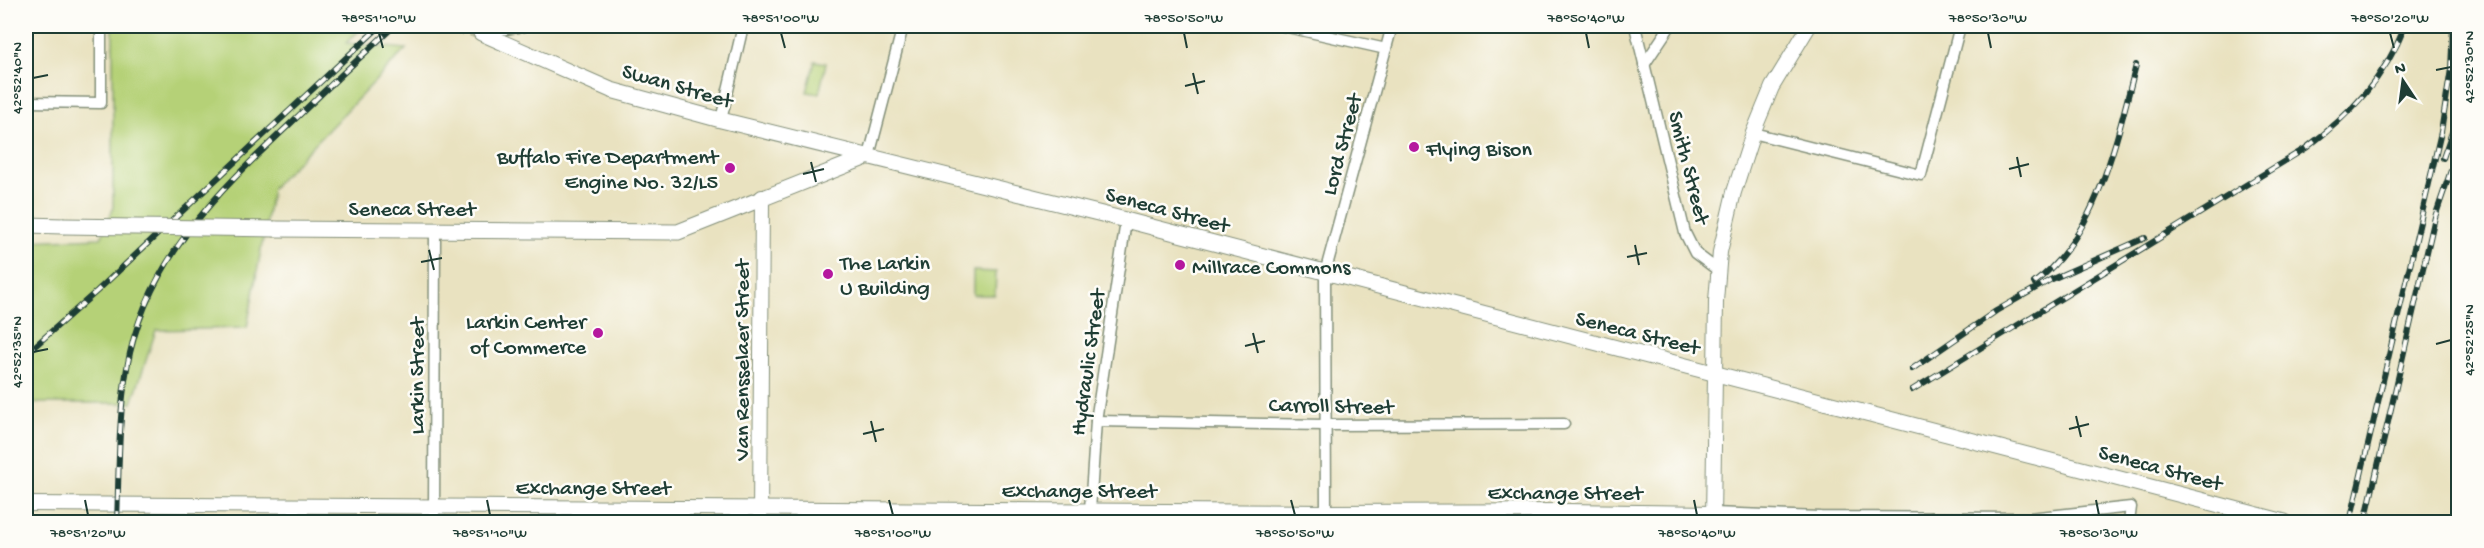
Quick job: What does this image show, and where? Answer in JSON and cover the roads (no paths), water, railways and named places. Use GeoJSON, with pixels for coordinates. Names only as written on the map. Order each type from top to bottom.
{"type":"FeatureCollection","features":[{"type":"Feature","properties":{"kind":"main road","name":"Swan Street"},"geometry":{"type":"LineString","coordinates":[[481,33],[611,90],[721,120],[870,156]]}},
{"type":"Feature","properties":{"kind":"main road","name":"Seneca Street"},"geometry":{"type":"LineString","coordinates":[[26,225],[678,232],[870,156],[1126,220],[2281,521]]}},
{"type":"Feature","properties":{"kind":"street"},"geometry":{"type":"LineString","coordinates":[[26,102],[101,103],[101,26]]}},
{"type":"Feature","properties":{"kind":"street"},"geometry":{"type":"LineString","coordinates":[[481,33],[524,26]]}},
{"type":"Feature","properties":{"kind":"street"},"geometry":{"type":"LineString","coordinates":[[721,120],[743,26]]}},
{"type":"Feature","properties":{"kind":"street"},"geometry":{"type":"LineString","coordinates":[[870,156],[903,26]]}},
{"type":"Feature","properties":{"kind":"street"},"geometry":{"type":"LineString","coordinates":[[1283,26],[1386,49]]}},
{"type":"Feature","properties":{"kind":"street","name":"Lord Street"},"geometry":{"type":"LineString","coordinates":[[1326,512],[1325,273],[1392,26]]}},
{"type":"Feature","properties":{"kind":"street","name":"Smith Street"},"geometry":{"type":"LineString","coordinates":[[1635,26],[1689,246],[1719,271]]}},
{"type":"Feature","properties":{"kind":"street"},"geometry":{"type":"LineString","coordinates":[[1644,64],[1670,26]]}},
{"type":"Feature","properties":{"kind":"street"},"geometry":{"type":"LineString","coordinates":[[1713,518],[1716,301],[1720,252],[1734,192],[1753,133],[1772,87],[1809,26]]}},
{"type":"Feature","properties":{"kind":"street"},"geometry":{"type":"LineString","coordinates":[[1753,133],[1921,175],[1960,26]]}},
{"type":"Feature","properties":{"kind":"street","name":"Van Rensselaer Street"},"geometry":{"type":"LineString","coordinates":[[760,522],[762,197]]}},
{"type":"Feature","properties":{"kind":"street","name":"Hydraulic Street"},"geometry":{"type":"LineString","coordinates":[[1090,510],[1096,421],[1126,220]]}},
{"type":"Feature","properties":{"kind":"street","name":"Larkin Street"},"geometry":{"type":"LineString","coordinates":[[434,522],[435,230]]}},
{"type":"Feature","properties":{"kind":"street","name":"Carroll Street"},"geometry":{"type":"LineString","coordinates":[[1096,421],[1325,425],[1564,424]]}},
{"type":"Feature","properties":{"kind":"street","name":"Exchange Street"},"geometry":{"type":"LineString","coordinates":[[26,504],[1326,512],[1564,511],[1713,518],[2030,518],[2131,507],[2129,522]]}},
{"type":"Feature","properties":{"kind":"tunnel"},"geometry":{"type":"LineString","coordinates":[[449,26],[481,33]]}},
{"type":"Feature","properties":{"kind":"railway"},"geometry":{"type":"LineString","coordinates":[[26,354],[97,291],[380,26]]}},
{"type":"Feature","properties":{"kind":"railway"},"geometry":{"type":"LineString","coordinates":[[117,522],[120,426],[127,368],[136,330],[167,262],[211,203],[263,149],[394,26]]}},
{"type":"Feature","properties":{"kind":"railway"},"geometry":{"type":"LineString","coordinates":[[1912,390],[2306,148],[2351,109],[2364,94],[2387,62],[2405,26]]}},
{"type":"Feature","properties":{"kind":"railway"},"geometry":{"type":"LineString","coordinates":[[2350,522],[2441,132],[2451,69],[2453,26]]}},
{"type":"Feature","properties":{"kind":"railway"},"geometry":{"type":"LineString","coordinates":[[2034,283],[2056,263],[2074,239],[2089,212],[2112,153],[2136,65]]}},
{"type":"Feature","properties":{"kind":"railway"},"geometry":{"type":"LineString","coordinates":[[2443,158],[2458,115]]}},
{"type":"Feature","properties":{"kind":"railway"},"geometry":{"type":"LineString","coordinates":[[2365,522],[2435,217],[2458,150]]}},
{"type":"Feature","properties":{"kind":"railway"},"geometry":{"type":"LineString","coordinates":[[1912,369],[1996,311],[2050,280],[2145,238]]}},
{"type":"Feature","properties":{"kind":"place","name":"Flying Bison"},"geometry":{"type":"Point","coordinates":[1414,147]}},
{"type":"Feature","properties":{"kind":"place","name":"Buffalo Fire Department Engine No. 32/L5"},"geometry":{"type":"Point","coordinates":[730,168]}},
{"type":"Feature","properties":{"kind":"place","name":"Millrace Commons"},"geometry":{"type":"Point","coordinates":[1180,265]}},
{"type":"Feature","properties":{"kind":"place","name":"The Larkin U Building"},"geometry":{"type":"Point","coordinates":[828,274]}},
{"type":"Feature","properties":{"kind":"place","name":"Larkin Center of Commerce"},"geometry":{"type":"Point","coordinates":[598,333]}}]}
